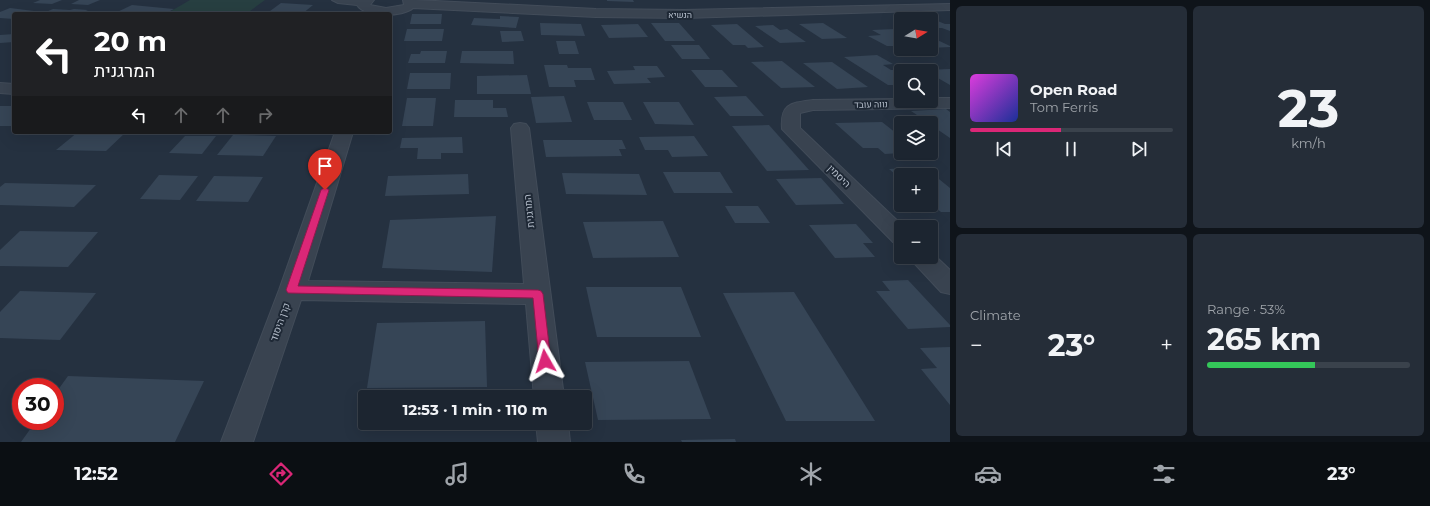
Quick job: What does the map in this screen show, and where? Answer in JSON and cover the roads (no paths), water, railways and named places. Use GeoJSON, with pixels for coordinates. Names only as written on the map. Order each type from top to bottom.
{"type":"FeatureCollection","features":[{"type":"Feature","properties":{"kind":"street"},"geometry":{"type":"LineString","coordinates":[[338,0],[366,1],[363,5],[369,10],[381,12]]}},
{"type":"Feature","properties":{"kind":"street"},"geometry":{"type":"LineString","coordinates":[[391,12],[403,9],[409,2]]}},
{"type":"Feature","properties":{"kind":"street","name":"הנשיא"},"geometry":{"type":"LineString","coordinates":[[409,2],[596,13],[668,14],[950,7]]}},
{"type":"Feature","properties":{"kind":"street"},"geometry":{"type":"LineString","coordinates":[[0,88],[12,89]]}},
{"type":"Feature","properties":{"kind":"street","name":"נווה עובד"},"geometry":{"type":"LineString","coordinates":[[792,110],[813,105],[950,103]]}},
{"type":"Feature","properties":{"kind":"street","name":"היסמין"},"geometry":{"type":"LineString","coordinates":[[792,110],[790,119],[791,129],[894,230]]}},
{"type":"Feature","properties":{"kind":"street","name":"המרגנית"},"geometry":{"type":"LineString","coordinates":[[520,128],[548,390]]}},
{"type":"Feature","properties":{"kind":"street","name":"קרן היסוד"},"geometry":{"type":"LineString","coordinates":[[237,442],[292,290],[343,134]]}},
{"type":"Feature","properties":{"kind":"street"},"geometry":{"type":"LineString","coordinates":[[929,264],[950,285]]}},
{"type":"Feature","properties":{"kind":"street"},"geometry":{"type":"LineString","coordinates":[[292,290],[538,294]]}},
{"type":"Feature","properties":{"kind":"street"},"geometry":{"type":"LineString","coordinates":[[553,430],[554,442]]}}]}
